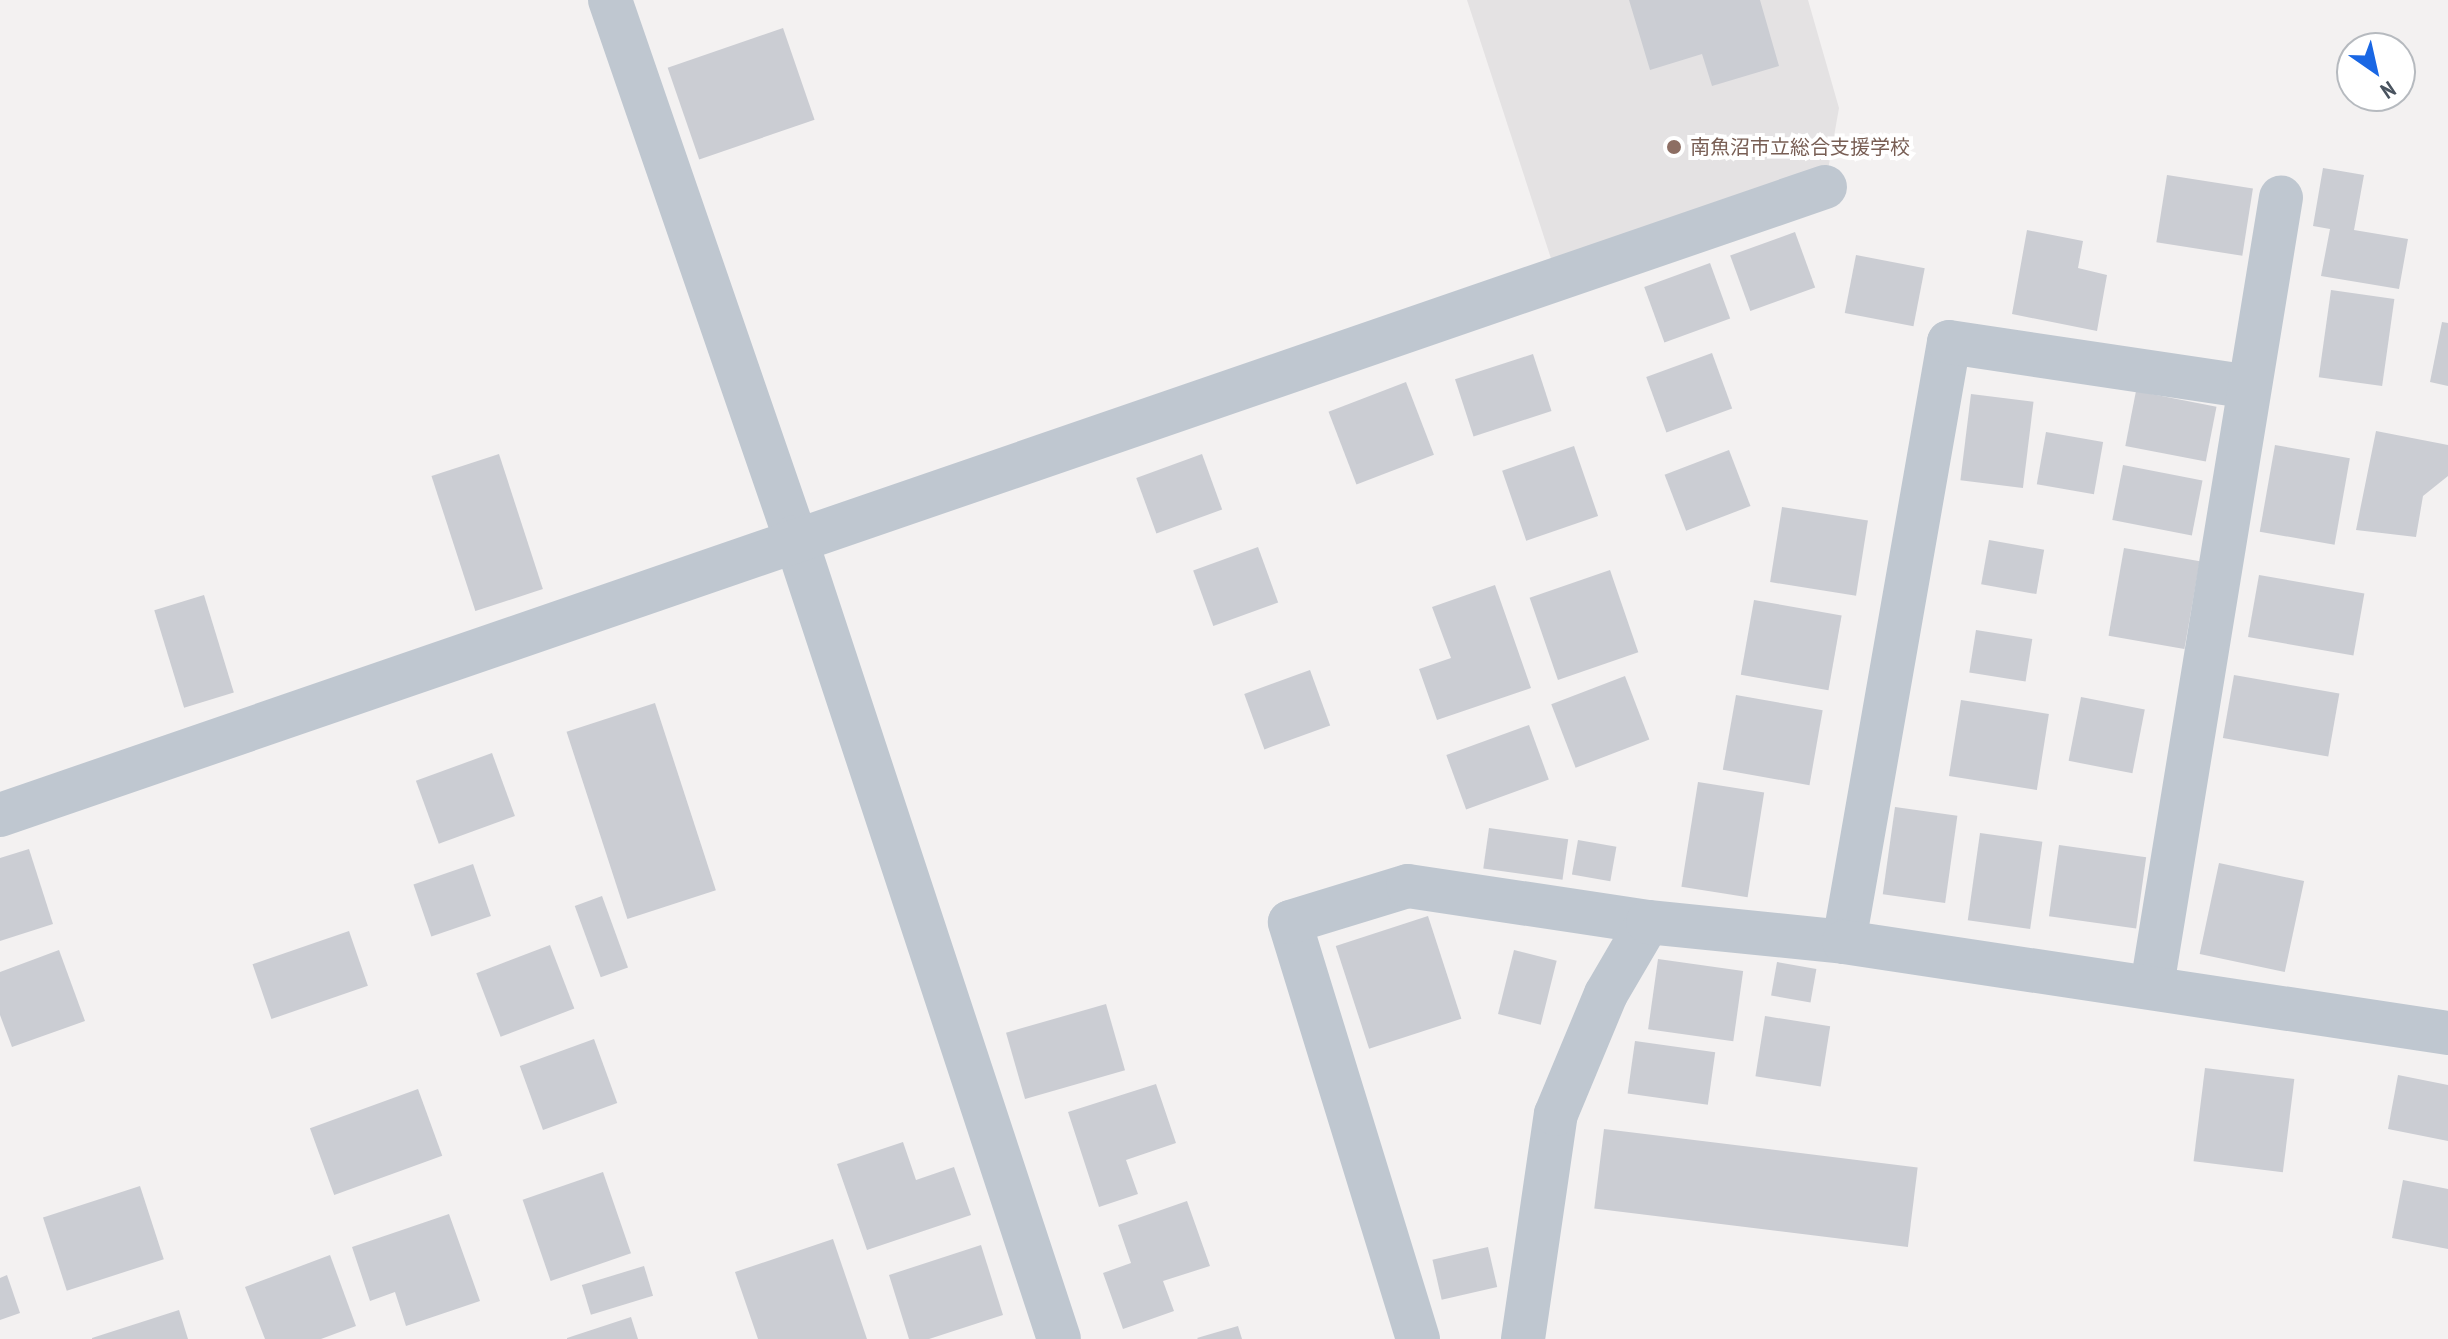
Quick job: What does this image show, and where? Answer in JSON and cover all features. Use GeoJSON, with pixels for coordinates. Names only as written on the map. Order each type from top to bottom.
{"type":"FeatureCollection","features":[{"type":"Feature","properties":{"kind":"street"},"geometry":{"type":"LineString","coordinates":[[610,0],[795,537],[1059,1339]]}},
{"type":"Feature","properties":{"kind":"street"},"geometry":{"type":"LineString","coordinates":[[0,815],[795,537],[1825,187]]}},
{"type":"Feature","properties":{"kind":"street"},"geometry":{"type":"LineString","coordinates":[[2152,986],[2281,197]]}},
{"type":"Feature","properties":{"kind":"street"},"geometry":{"type":"LineString","coordinates":[[1844,942],[1949,342],[2249,387]]}},
{"type":"Feature","properties":{"kind":"street"},"geometry":{"type":"LineString","coordinates":[[1418,1339],[1290,922],[1408,886],[1648,922],[1844,942],[2448,1033]]}},
{"type":"Feature","properties":{"kind":"street"},"geometry":{"type":"LineString","coordinates":[[1510,1335],[1556,1114],[1599,1007],[1648,922]]}},
{"type":"Feature","properties":{"kind":"shaded area","name":"南魚沼市立総合支援学校"},"geometry":{"type":"Polygon","coordinates":[[[1467,0],[1808,0],[1839,108],[1825,187],[1557,277],[1467,0]]]}},
{"type":"Feature","properties":{"kind":"building"},"geometry":{"type":"Polygon","coordinates":[[[1629,0],[1760,0],[1779,66],[1712,86],[1702,54],[1650,70],[1629,0]]]}},
{"type":"Feature","properties":{"kind":"building"},"geometry":{"type":"Polygon","coordinates":[[[783,28],[815,120],[699,159],[668,68],[783,28]]]}},
{"type":"Feature","properties":{"kind":"building"},"geometry":{"type":"Polygon","coordinates":[[[2323,168],[2364,175],[2354,230],[2408,239],[2399,289],[2321,276],[2330,229],[2313,226],[2323,168]]]}},
{"type":"Feature","properties":{"kind":"building"},"geometry":{"type":"Polygon","coordinates":[[[2167,175],[2253,189],[2242,256],[2156,242],[2167,175]]]}},
{"type":"Feature","properties":{"kind":"building"},"geometry":{"type":"Polygon","coordinates":[[[2027,230],[2083,241],[2078,268],[2107,275],[2097,331],[2012,314],[2027,230]]]}},
{"type":"Feature","properties":{"kind":"building"},"geometry":{"type":"Polygon","coordinates":[[[1795,232],[1815,287],[1750,311],[1730,256],[1795,232]]]}},
{"type":"Feature","properties":{"kind":"building"},"geometry":{"type":"Polygon","coordinates":[[[1856,255],[1925,268],[1913,326],[1845,313],[1856,255]]]}},
{"type":"Feature","properties":{"kind":"building"},"geometry":{"type":"Polygon","coordinates":[[[1710,263],[1730,318],[1664,342],[1644,287],[1710,263]]]}},
{"type":"Feature","properties":{"kind":"building"},"geometry":{"type":"Polygon","coordinates":[[[2331,290],[2394,299],[2382,386],[2319,377],[2331,290]]]}},
{"type":"Feature","properties":{"kind":"building"},"geometry":{"type":"Polygon","coordinates":[[[2442,322],[2448,323],[2448,386],[2430,382],[2442,322]]]}},
{"type":"Feature","properties":{"kind":"building"},"geometry":{"type":"Polygon","coordinates":[[[1712,353],[1732,408],[1666,432],[1646,377],[1712,353]]]}},
{"type":"Feature","properties":{"kind":"building"},"geometry":{"type":"Polygon","coordinates":[[[1533,354],[1552,411],[1474,436],[1455,379],[1533,354]]]}},
{"type":"Feature","properties":{"kind":"building"},"geometry":{"type":"Polygon","coordinates":[[[1406,382],[1434,455],[1356,485],[1329,412],[1406,382]]]}},
{"type":"Feature","properties":{"kind":"building"},"geometry":{"type":"Polygon","coordinates":[[[2136,391],[2216,407],[2206,462],[2125,446],[2136,391]]]}},
{"type":"Feature","properties":{"kind":"building"},"geometry":{"type":"Polygon","coordinates":[[[1971,394],[2034,402],[2023,488],[1960,480],[1971,394]]]}},
{"type":"Feature","properties":{"kind":"building"},"geometry":{"type":"Polygon","coordinates":[[[2376,431],[2448,445],[2448,476],[2423,496],[2416,537],[2356,530],[2376,431]]]}},
{"type":"Feature","properties":{"kind":"building"},"geometry":{"type":"Polygon","coordinates":[[[2046,432],[2103,442],[2094,494],[2037,484],[2046,432]]]}},
{"type":"Feature","properties":{"kind":"building"},"geometry":{"type":"Polygon","coordinates":[[[2275,445],[2350,458],[2335,545],[2260,532],[2275,445]]]}},
{"type":"Feature","properties":{"kind":"building"},"geometry":{"type":"Polygon","coordinates":[[[1574,446],[1598,516],[1526,541],[1502,471],[1574,446]]]}},
{"type":"Feature","properties":{"kind":"building"},"geometry":{"type":"Polygon","coordinates":[[[1729,450],[1751,506],[1686,531],[1665,475],[1729,450]]]}},
{"type":"Feature","properties":{"kind":"building"},"geometry":{"type":"Polygon","coordinates":[[[499,454],[543,589],[475,611],[431,476],[499,454]]]}},
{"type":"Feature","properties":{"kind":"building"},"geometry":{"type":"Polygon","coordinates":[[[1202,454],[1222,509],[1156,533],[1136,478],[1202,454]]]}},
{"type":"Feature","properties":{"kind":"building"},"geometry":{"type":"Polygon","coordinates":[[[2123,465],[2203,480],[2192,535],[2112,520],[2123,465]]]}},
{"type":"Feature","properties":{"kind":"building"},"geometry":{"type":"Polygon","coordinates":[[[1782,507],[1868,521],[1856,596],[1770,582],[1782,507]]]}},
{"type":"Feature","properties":{"kind":"building"},"geometry":{"type":"Polygon","coordinates":[[[1989,540],[2044,550],[2036,594],[1981,584],[1989,540]]]}},
{"type":"Feature","properties":{"kind":"building"},"geometry":{"type":"Polygon","coordinates":[[[1258,547],[1278,602],[1213,626],[1193,571],[1258,547]]]}},
{"type":"Feature","properties":{"kind":"building"},"geometry":{"type":"Polygon","coordinates":[[[2124,548],[2200,561],[2184,649],[2109,636],[2124,548]]]}},
{"type":"Feature","properties":{"kind":"building"},"geometry":{"type":"Polygon","coordinates":[[[1610,570],[1638,652],[1558,680],[1530,598],[1610,570]]]}},
{"type":"Feature","properties":{"kind":"building"},"geometry":{"type":"Polygon","coordinates":[[[2259,575],[2364,594],[2353,656],[2248,637],[2259,575]]]}},
{"type":"Feature","properties":{"kind":"building"},"geometry":{"type":"Polygon","coordinates":[[[1495,585],[1531,688],[1437,720],[1419,669],[1451,658],[1432,607],[1495,585]]]}},
{"type":"Feature","properties":{"kind":"building"},"geometry":{"type":"Polygon","coordinates":[[[204,595],[234,693],[184,708],[154,610],[204,595]]]}},
{"type":"Feature","properties":{"kind":"building"},"geometry":{"type":"Polygon","coordinates":[[[1754,600],[1842,615],[1828,690],[1741,675],[1754,600]]]}},
{"type":"Feature","properties":{"kind":"building"},"geometry":{"type":"Polygon","coordinates":[[[1976,630],[2032,639],[2026,681],[1969,672],[1976,630]]]}},
{"type":"Feature","properties":{"kind":"building"},"geometry":{"type":"Polygon","coordinates":[[[1310,670],[1330,725],[1264,749],[1244,694],[1310,670]]]}},
{"type":"Feature","properties":{"kind":"building"},"geometry":{"type":"Polygon","coordinates":[[[2234,675],[2339,694],[2328,757],[2223,738],[2234,675]]]}},
{"type":"Feature","properties":{"kind":"building"},"geometry":{"type":"Polygon","coordinates":[[[1625,676],[1649,739],[1576,768],[1551,704],[1625,676]]]}},
{"type":"Feature","properties":{"kind":"building"},"geometry":{"type":"Polygon","coordinates":[[[1736,695],[1823,710],[1809,785],[1723,770],[1736,695]]]}},
{"type":"Feature","properties":{"kind":"building"},"geometry":{"type":"Polygon","coordinates":[[[2081,697],[2145,709],[2132,773],[2069,761],[2081,697]]]}},
{"type":"Feature","properties":{"kind":"building"},"geometry":{"type":"Polygon","coordinates":[[[1961,700],[2049,714],[2037,790],[1949,776],[1961,700]]]}},
{"type":"Feature","properties":{"kind":"building"},"geometry":{"type":"Polygon","coordinates":[[[655,703],[716,890],[627,919],[567,732],[655,703]]]}},
{"type":"Feature","properties":{"kind":"building"},"geometry":{"type":"Polygon","coordinates":[[[1529,725],[1549,780],[1466,810],[1446,755],[1529,725]]]}},
{"type":"Feature","properties":{"kind":"building"},"geometry":{"type":"Polygon","coordinates":[[[492,753],[515,816],[439,844],[416,781],[492,753]]]}},
{"type":"Feature","properties":{"kind":"building"},"geometry":{"type":"Polygon","coordinates":[[[1698,782],[1764,792],[1748,897],[1681,887],[1698,782]]]}},
{"type":"Feature","properties":{"kind":"building"},"geometry":{"type":"Polygon","coordinates":[[[1895,807],[1957,816],[1945,903],[1883,894],[1895,807]]]}},
{"type":"Feature","properties":{"kind":"building"},"geometry":{"type":"Polygon","coordinates":[[[1489,828],[1568,839],[1563,880],[1483,869],[1489,828]]]}},
{"type":"Feature","properties":{"kind":"building"},"geometry":{"type":"Polygon","coordinates":[[[1980,833],[2042,842],[2030,929],[1968,920],[1980,833]]]}},
{"type":"Feature","properties":{"kind":"building"},"geometry":{"type":"Polygon","coordinates":[[[1578,840],[1616,847],[1610,881],[1572,874],[1578,840]]]}},
{"type":"Feature","properties":{"kind":"building"},"geometry":{"type":"Polygon","coordinates":[[[2059,845],[2146,857],[2136,929],[2049,916],[2059,845]]]}},
{"type":"Feature","properties":{"kind":"building"},"geometry":{"type":"Polygon","coordinates":[[[29,849],[53,924],[0,941],[0,858],[29,849]]]}},
{"type":"Feature","properties":{"kind":"building"},"geometry":{"type":"Polygon","coordinates":[[[2219,863],[2304,881],[2285,972],[2200,954],[2219,863]]]}},
{"type":"Feature","properties":{"kind":"building"},"geometry":{"type":"Polygon","coordinates":[[[473,864],[491,916],[431,937],[413,885],[473,864]]]}},
{"type":"Feature","properties":{"kind":"building"},"geometry":{"type":"Polygon","coordinates":[[[602,896],[628,967],[601,977],[575,906],[602,896]]]}},
{"type":"Feature","properties":{"kind":"building"},"geometry":{"type":"Polygon","coordinates":[[[1428,916],[1461,1019],[1369,1049],[1336,946],[1428,916]]]}},
{"type":"Feature","properties":{"kind":"building"},"geometry":{"type":"Polygon","coordinates":[[[349,931],[368,986],[271,1019],[253,964],[349,931]]]}},
{"type":"Feature","properties":{"kind":"building"},"geometry":{"type":"Polygon","coordinates":[[[550,945],[574,1008],[501,1037],[476,973],[550,945]]]}},
{"type":"Feature","properties":{"kind":"building"},"geometry":{"type":"Polygon","coordinates":[[[59,950],[85,1021],[12,1047],[0,1015],[0,972],[59,950]]]}},
{"type":"Feature","properties":{"kind":"building"},"geometry":{"type":"Polygon","coordinates":[[[1514,950],[1557,961],[1541,1025],[1498,1014],[1514,950]]]}},
{"type":"Feature","properties":{"kind":"building"},"geometry":{"type":"Polygon","coordinates":[[[1658,959],[1743,971],[1733,1041],[1648,1029],[1658,959]]]}},
{"type":"Feature","properties":{"kind":"building"},"geometry":{"type":"Polygon","coordinates":[[[1777,962],[1816,969],[1810,1002],[1771,995],[1777,962]]]}},
{"type":"Feature","properties":{"kind":"building"},"geometry":{"type":"Polygon","coordinates":[[[1106,1004],[1125,1070],[1025,1099],[1006,1033],[1106,1004]]]}},
{"type":"Feature","properties":{"kind":"building"},"geometry":{"type":"Polygon","coordinates":[[[1765,1016],[1830,1026],[1821,1087],[1755,1076],[1765,1016]]]}},
{"type":"Feature","properties":{"kind":"building"},"geometry":{"type":"Polygon","coordinates":[[[594,1039],[617,1103],[543,1130],[520,1066],[594,1039]]]}},
{"type":"Feature","properties":{"kind":"building"},"geometry":{"type":"Polygon","coordinates":[[[1635,1041],[1715,1052],[1708,1105],[1628,1093],[1635,1041]]]}},
{"type":"Feature","properties":{"kind":"building"},"geometry":{"type":"Polygon","coordinates":[[[2205,1068],[2294,1079],[2283,1172],[2194,1161],[2205,1068]]]}},
{"type":"Feature","properties":{"kind":"building"},"geometry":{"type":"Polygon","coordinates":[[[2398,1075],[2448,1085],[2448,1141],[2388,1129],[2398,1075]]]}},
{"type":"Feature","properties":{"kind":"building"},"geometry":{"type":"Polygon","coordinates":[[[1156,1084],[1176,1143],[1126,1160],[1138,1194],[1099,1207],[1068,1112],[1156,1084]]]}},
{"type":"Feature","properties":{"kind":"building"},"geometry":{"type":"Polygon","coordinates":[[[418,1089],[442,1156],[334,1195],[310,1128],[418,1089]]]}},
{"type":"Feature","properties":{"kind":"building"},"geometry":{"type":"Polygon","coordinates":[[[1604,1129],[1918,1168],[1908,1247],[1594,1208],[1604,1129]]]}},
{"type":"Feature","properties":{"kind":"building"},"geometry":{"type":"Polygon","coordinates":[[[903,1142],[916,1180],[954,1167],[971,1215],[867,1250],[837,1164],[903,1142]]]}},
{"type":"Feature","properties":{"kind":"building"},"geometry":{"type":"Polygon","coordinates":[[[603,1172],[631,1253],[551,1281],[523,1200],[603,1172]]]}},
{"type":"Feature","properties":{"kind":"building"},"geometry":{"type":"Polygon","coordinates":[[[2403,1180],[2448,1189],[2448,1249],[2392,1238],[2403,1180]]]}},
{"type":"Feature","properties":{"kind":"building"},"geometry":{"type":"Polygon","coordinates":[[[140,1186],[164,1259],[67,1291],[43,1218],[140,1186]]]}},
{"type":"Feature","properties":{"kind":"building"},"geometry":{"type":"Polygon","coordinates":[[[1187,1201],[1210,1266],[1163,1281],[1174,1311],[1123,1329],[1103,1273],[1131,1263],[1118,1225],[1187,1201]]]}},
{"type":"Feature","properties":{"kind":"building"},"geometry":{"type":"Polygon","coordinates":[[[449,1214],[480,1301],[406,1326],[395,1292],[370,1301],[352,1247],[449,1214]]]}},
{"type":"Feature","properties":{"kind":"building"},"geometry":{"type":"Polygon","coordinates":[[[833,1239],[867,1339],[758,1339],[735,1272],[833,1239]]]}},
{"type":"Feature","properties":{"kind":"building"},"geometry":{"type":"Polygon","coordinates":[[[981,1245],[1003,1315],[929,1339],[909,1339],[889,1275],[981,1245]]]}},
{"type":"Feature","properties":{"kind":"building"},"geometry":{"type":"Polygon","coordinates":[[[1488,1247],[1497,1287],[1442,1300],[1432,1260],[1488,1247]]]}},
{"type":"Feature","properties":{"kind":"building"},"geometry":{"type":"Polygon","coordinates":[[[330,1255],[356,1326],[321,1339],[265,1339],[245,1287],[330,1255]]]}},
{"type":"Feature","properties":{"kind":"building"},"geometry":{"type":"Polygon","coordinates":[[[644,1266],[653,1296],[591,1315],[582,1285],[644,1266]]]}},
{"type":"Feature","properties":{"kind":"building"},"geometry":{"type":"Polygon","coordinates":[[[7,1275],[20,1313],[0,1320],[0,1278],[7,1275]]]}},
{"type":"Feature","properties":{"kind":"building"},"geometry":{"type":"Polygon","coordinates":[[[179,1310],[188,1339],[92,1339],[92,1338],[179,1310]]]}},
{"type":"Feature","properties":{"kind":"building"},"geometry":{"type":"Polygon","coordinates":[[[631,1317],[638,1339],[567,1339],[567,1338],[631,1317]]]}},
{"type":"Feature","properties":{"kind":"building"},"geometry":{"type":"Polygon","coordinates":[[[1238,1326],[1242,1339],[1197,1338],[1238,1326]]]}},
{"type":"Feature","properties":{"kind":"place","name":"南魚沼市立総合支援学校"},"geometry":{"type":"Point","coordinates":[1674,147]}}]}
